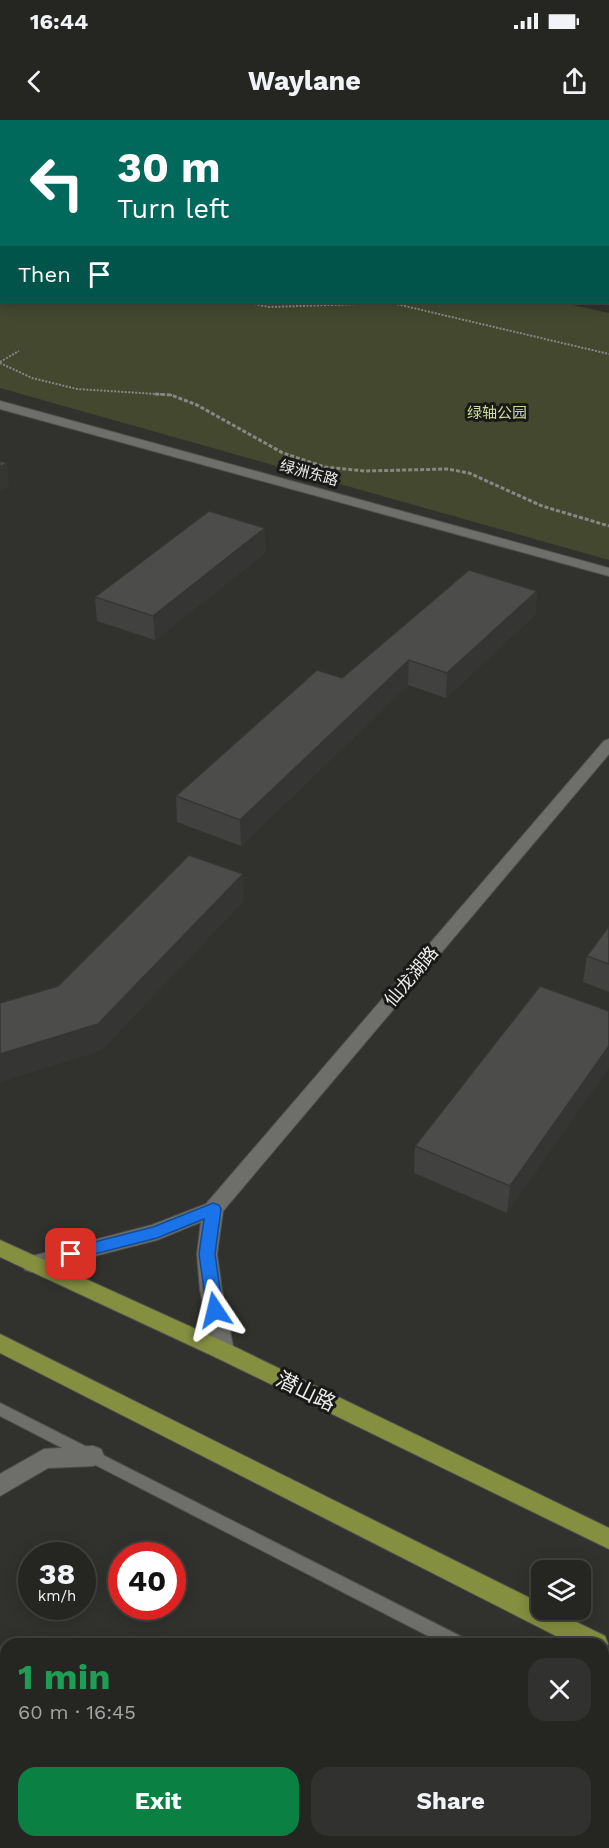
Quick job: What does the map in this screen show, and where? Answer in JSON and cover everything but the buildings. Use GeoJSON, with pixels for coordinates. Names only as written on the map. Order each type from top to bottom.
{"type":"FeatureCollection","features":[{"type":"Feature","properties":{"kind":"main road","name":"潜山路"},"geometry":{"type":"LineString","coordinates":[[0,1248],[223,1351],[609,1539]]}},
{"type":"Feature","properties":{"kind":"main road"},"geometry":{"type":"LineString","coordinates":[[0,1343],[584,1638]]}},
{"type":"Feature","properties":{"kind":"street","name":"绿洲东路"},"geometry":{"type":"LineString","coordinates":[[0,405],[609,572]]}},
{"type":"Feature","properties":{"kind":"street","name":"仙龙湖路"},"geometry":{"type":"LineString","coordinates":[[213,1209],[609,744]]}},
{"type":"Feature","properties":{"kind":"street"},"geometry":{"type":"LineString","coordinates":[[32,1264],[157,1232],[213,1209],[207,1254],[211,1290],[223,1351]]}},
{"type":"Feature","properties":{"kind":"street"},"geometry":{"type":"LineString","coordinates":[[0,1486],[44,1459],[93,1456]]}},
{"type":"Feature","properties":{"kind":"lane"},"geometry":{"type":"LineString","coordinates":[[0,1409],[448,1638]]}},
{"type":"Feature","properties":{"kind":"path"},"geometry":{"type":"LineString","coordinates":[[249,303],[269,307],[392,303],[609,354]]}},
{"type":"Feature","properties":{"kind":"path"},"geometry":{"type":"LineString","coordinates":[[0,362],[19,351]]}},
{"type":"Feature","properties":{"kind":"path"},"geometry":{"type":"LineString","coordinates":[[0,362],[32,378],[77,389],[171,395],[197,405],[283,453],[325,467],[365,471],[469,472],[542,506],[609,526]]}},
{"type":"Feature","properties":{"kind":"green space","name":"绿轴公园"},"geometry":{"type":"Polygon","coordinates":[[[0,303],[564,303],[609,313],[609,560],[0,388],[0,303]]]}},
{"type":"Feature","properties":{"kind":"route"},"geometry":{"type":"LineString","coordinates":[[71,1254],[157,1232],[213,1209],[207,1254],[215,1310]]}}]}
